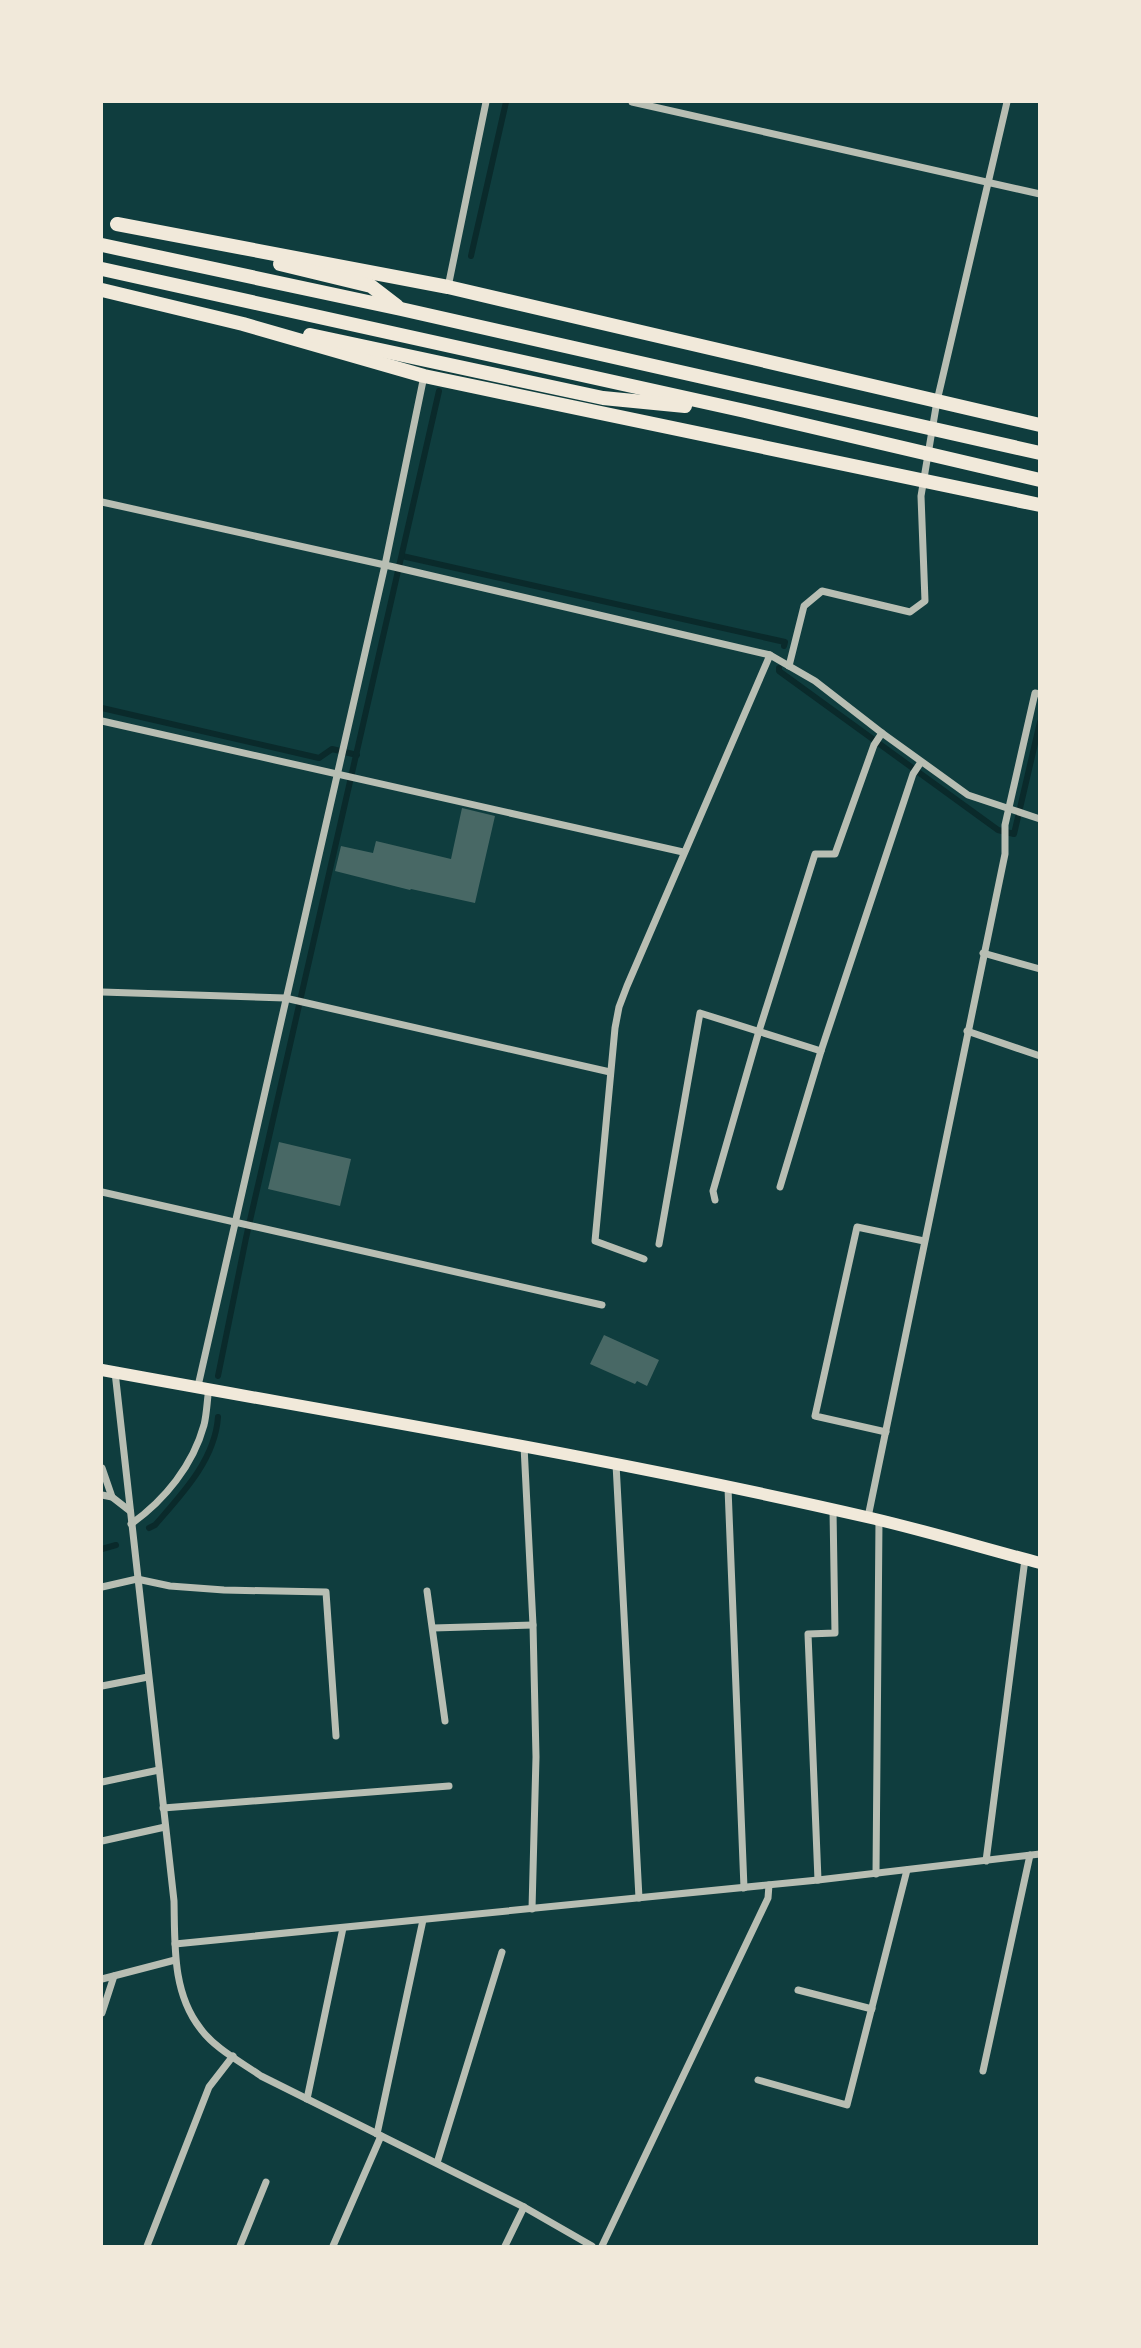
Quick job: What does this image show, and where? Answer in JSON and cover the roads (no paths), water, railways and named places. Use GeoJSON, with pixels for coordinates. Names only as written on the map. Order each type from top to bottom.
{"type":"FeatureCollection","features":[{"type":"Feature","properties":{"kind":"highway"},"geometry":{"type":"LineString","coordinates":[[102,221],[448,287],[1040,425]]}},
{"type":"Feature","properties":{"kind":"highway"},"geometry":{"type":"LineString","coordinates":[[117,224],[371,286],[401,309]]}},
{"type":"Feature","properties":{"kind":"highway"},"geometry":{"type":"LineString","coordinates":[[102,245],[401,309],[1040,453]]}},
{"type":"Feature","properties":{"kind":"highway"},"geometry":{"type":"LineString","coordinates":[[102,269],[745,411],[888,447],[1040,480]]}},
{"type":"Feature","properties":{"kind":"highway"},"geometry":{"type":"LineString","coordinates":[[102,290],[243,324],[424,376],[1040,505]]}},
{"type":"Feature","properties":{"kind":"highway"},"geometry":{"type":"LineString","coordinates":[[243,324],[337,340],[603,398],[745,411]]}},
{"type":"Feature","properties":{"kind":"main road"},"geometry":{"type":"LineString","coordinates":[[102,1370],[616,1464],[874,1519],[1040,1563]]}},
{"type":"Feature","properties":{"kind":"street"},"geometry":{"type":"LineString","coordinates":[[448,287],[486,102]]}},
{"type":"Feature","properties":{"kind":"street"},"geometry":{"type":"LineString","coordinates":[[632,102],[1040,194]]}},
{"type":"Feature","properties":{"kind":"street"},"geometry":{"type":"LineString","coordinates":[[789,666],[803,606],[822,591],[910,612],[925,601],[920,511],[924,479],[937,401],[1007,102]]}},
{"type":"Feature","properties":{"kind":"street"},"geometry":{"type":"LineString","coordinates":[[131,1524],[150,1511],[177,1480],[194,1451],[204,1424],[203,1387],[240,1223],[285,998],[340,774],[342,745],[385,565],[424,376]]}},
{"type":"Feature","properties":{"kind":"street"},"geometry":{"type":"LineString","coordinates":[[102,502],[404,569],[770,655],[815,681],[878,739],[917,768],[968,795],[1040,819]]}},
{"type":"Feature","properties":{"kind":"street"},"geometry":{"type":"LineString","coordinates":[[644,1259],[595,1241],[610,1072],[619,1007],[683,852],[770,655]]}},
{"type":"Feature","properties":{"kind":"street"},"geometry":{"type":"LineString","coordinates":[[876,1874],[874,1519],[886,1432],[1005,855],[1005,831],[1016,812],[1035,693],[1040,694]]}},
{"type":"Feature","properties":{"kind":"street"},"geometry":{"type":"LineString","coordinates":[[102,721],[683,852]]}},
{"type":"Feature","properties":{"kind":"street"},"geometry":{"type":"LineString","coordinates":[[715,1199],[713,1191],[759,1031],[815,855],[835,855],[878,739]]}},
{"type":"Feature","properties":{"kind":"street"},"geometry":{"type":"LineString","coordinates":[[780,1187],[821,1051],[917,768]]}},
{"type":"Feature","properties":{"kind":"street"},"geometry":{"type":"LineString","coordinates":[[983,953],[1040,969]]}},
{"type":"Feature","properties":{"kind":"street"},"geometry":{"type":"LineString","coordinates":[[102,992],[285,998],[610,1072]]}},
{"type":"Feature","properties":{"kind":"street"},"geometry":{"type":"LineString","coordinates":[[659,1244],[700,1013],[821,1051]]}},
{"type":"Feature","properties":{"kind":"street"},"geometry":{"type":"LineString","coordinates":[[967,1031],[1040,1056]]}},
{"type":"Feature","properties":{"kind":"street"},"geometry":{"type":"LineString","coordinates":[[102,1192],[602,1305]]}},
{"type":"Feature","properties":{"kind":"street"},"geometry":{"type":"LineString","coordinates":[[886,1432],[815,1416],[857,1227],[924,1241]]}},
{"type":"Feature","properties":{"kind":"street"},"geometry":{"type":"LineString","coordinates":[[115,1372],[174,1901],[175,1960],[183,1995],[200,2029],[261,2076],[524,2207],[592,2246]]}},
{"type":"Feature","properties":{"kind":"street"},"geometry":{"type":"LineString","coordinates":[[524,1446],[536,1757],[531,1909]]}},
{"type":"Feature","properties":{"kind":"street"},"geometry":{"type":"LineString","coordinates":[[616,1464],[639,1898]]}},
{"type":"Feature","properties":{"kind":"street"},"geometry":{"type":"LineString","coordinates":[[102,1468],[112,1497]]}},
{"type":"Feature","properties":{"kind":"street"},"geometry":{"type":"LineString","coordinates":[[727,1488],[744,1888]]}},
{"type":"Feature","properties":{"kind":"street"},"geometry":{"type":"LineString","coordinates":[[102,1494],[112,1497],[130,1511]]}},
{"type":"Feature","properties":{"kind":"street"},"geometry":{"type":"LineString","coordinates":[[818,1880],[808,1634],[835,1633],[833,1510]]}},
{"type":"Feature","properties":{"kind":"street"},"geometry":{"type":"LineString","coordinates":[[986,1860],[1026,1559]]}},
{"type":"Feature","properties":{"kind":"street"},"geometry":{"type":"LineString","coordinates":[[102,1587],[137,1579],[170,1586],[224,1590],[326,1592],[336,1736]]}},
{"type":"Feature","properties":{"kind":"street"},"geometry":{"type":"LineString","coordinates":[[428,1591],[445,1721]]}},
{"type":"Feature","properties":{"kind":"street"},"geometry":{"type":"LineString","coordinates":[[433,1628],[533,1625]]}},
{"type":"Feature","properties":{"kind":"street"},"geometry":{"type":"LineString","coordinates":[[102,1686],[148,1677]]}},
{"type":"Feature","properties":{"kind":"street"},"geometry":{"type":"LineString","coordinates":[[102,1782],[159,1770]]}},
{"type":"Feature","properties":{"kind":"street"},"geometry":{"type":"LineString","coordinates":[[163,1808],[449,1786]]}},
{"type":"Feature","properties":{"kind":"street"},"geometry":{"type":"LineString","coordinates":[[102,1841],[165,1827]]}},
{"type":"Feature","properties":{"kind":"street"},"geometry":{"type":"LineString","coordinates":[[175,1944],[744,1888],[1040,1854]]}},
{"type":"Feature","properties":{"kind":"street"},"geometry":{"type":"LineString","coordinates":[[983,2071],[1030,1855]]}},
{"type":"Feature","properties":{"kind":"street"},"geometry":{"type":"LineString","coordinates":[[758,2080],[847,2105],[906,1870]]}},
{"type":"Feature","properties":{"kind":"street"},"geometry":{"type":"LineString","coordinates":[[602,2246],[768,1898],[769,1885]]}},
{"type":"Feature","properties":{"kind":"street"},"geometry":{"type":"LineString","coordinates":[[333,2246],[379,2135],[423,1920]]}},
{"type":"Feature","properties":{"kind":"street"},"geometry":{"type":"LineString","coordinates":[[307,2099],[342,1928]]}},
{"type":"Feature","properties":{"kind":"street"},"geometry":{"type":"LineString","coordinates":[[437,2163],[502,1952]]}},
{"type":"Feature","properties":{"kind":"street"},"geometry":{"type":"LineString","coordinates":[[102,1979],[175,1960]]}},
{"type":"Feature","properties":{"kind":"street"},"geometry":{"type":"LineString","coordinates":[[102,2012],[114,1976]]}},
{"type":"Feature","properties":{"kind":"street"},"geometry":{"type":"LineString","coordinates":[[798,1990],[872,2009]]}},
{"type":"Feature","properties":{"kind":"street"},"geometry":{"type":"LineString","coordinates":[[147,2246],[209,2087],[233,2056]]}},
{"type":"Feature","properties":{"kind":"street"},"geometry":{"type":"LineString","coordinates":[[240,2246],[266,2182]]}},
{"type":"Feature","properties":{"kind":"street"},"geometry":{"type":"LineString","coordinates":[[505,2246],[524,2207]]}},
{"type":"Feature","properties":{"kind":"waterway"},"geometry":{"type":"LineString","coordinates":[[471,256],[506,102]]}},
{"type":"Feature","properties":{"kind":"waterway"},"geometry":{"type":"LineString","coordinates":[[218,1376],[246,1238],[439,391]]}},
{"type":"Feature","properties":{"kind":"waterway"},"geometry":{"type":"LineString","coordinates":[[402,556],[785,642],[784,646]]}},
{"type":"Feature","properties":{"kind":"waterway"},"geometry":{"type":"LineString","coordinates":[[779,668],[779,671],[998,830],[1014,834],[1040,722]]}},
{"type":"Feature","properties":{"kind":"waterway"},"geometry":{"type":"LineString","coordinates":[[102,708],[319,758],[332,749],[357,755]]}},
{"type":"Feature","properties":{"kind":"waterway"},"geometry":{"type":"LineString","coordinates":[[149,1528],[155,1525],[196,1476],[211,1448],[218,1417]]}},
{"type":"Feature","properties":{"kind":"waterway"},"geometry":{"type":"LineString","coordinates":[[102,1549],[116,1545]]}}]}
